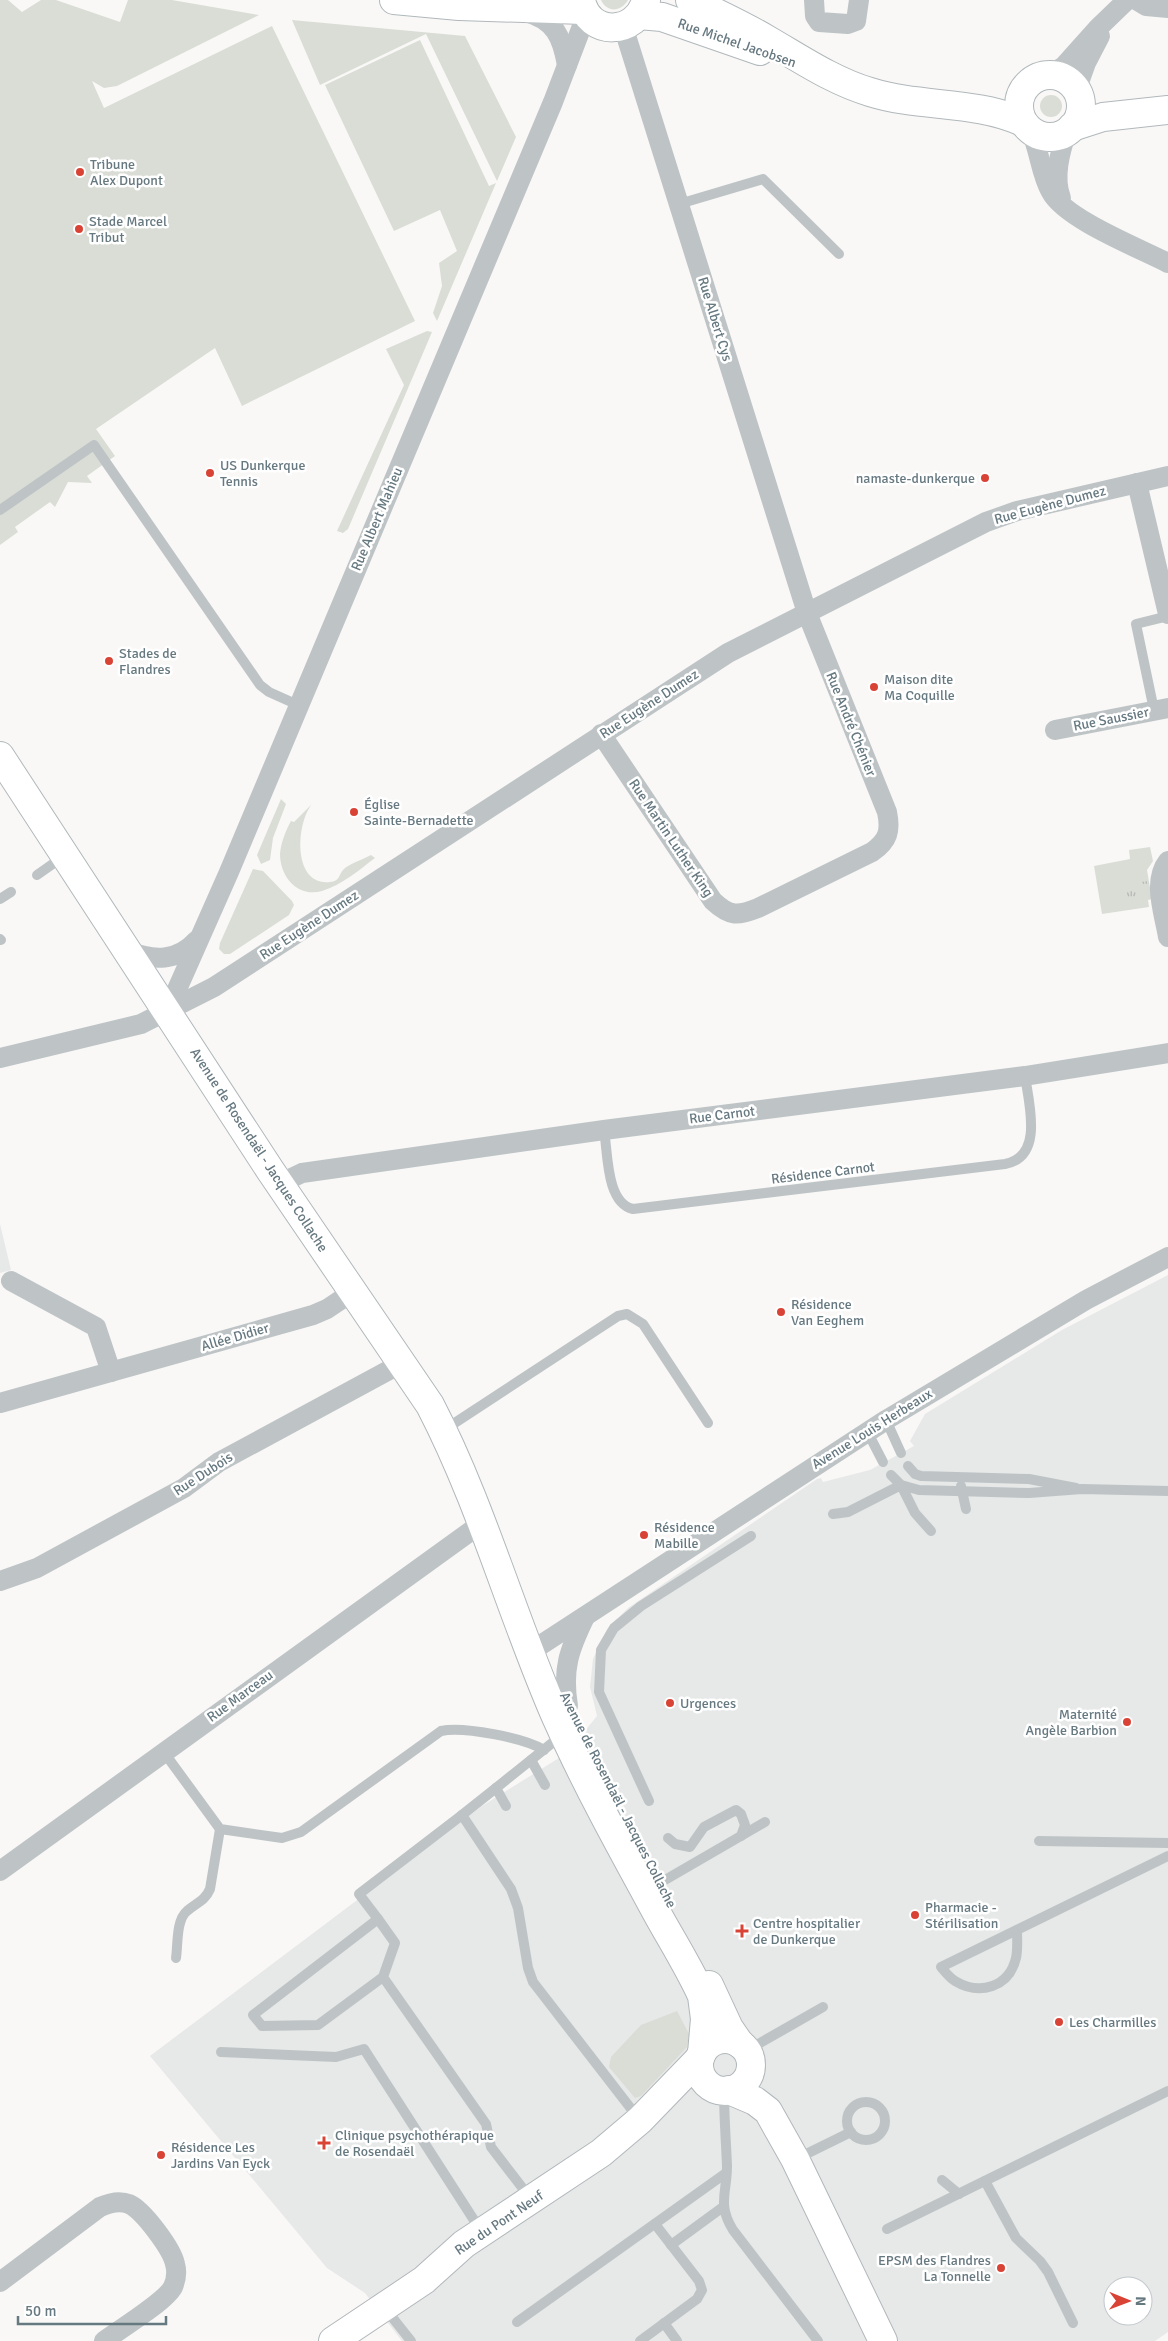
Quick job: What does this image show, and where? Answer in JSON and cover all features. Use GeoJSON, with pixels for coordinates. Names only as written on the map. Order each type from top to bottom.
{"type":"FeatureCollection","features":[{"type":"Feature","properties":{"kind":"street","name":"Rue Michel Jacobsen"},"geometry":{"type":"LineString","coordinates":[[394,0],[459,6],[662,17],[877,94],[981,108],[1027,126]]}},
{"type":"Feature","properties":{"kind":"street","name":"Rue Michel Jacobsen"},"geometry":{"type":"LineString","coordinates":[[690,0],[756,33],[834,78]]}},
{"type":"Feature","properties":{"kind":"street"},"geometry":{"type":"LineString","coordinates":[[814,0],[815,16],[819,22],[848,24],[854,23],[857,18],[859,0]]}},
{"type":"Feature","properties":{"kind":"street"},"geometry":{"type":"LineString","coordinates":[[1128,2],[1168,8]]}},
{"type":"Feature","properties":{"kind":"street"},"geometry":{"type":"LineString","coordinates":[[1128,2],[1098,28],[1064,66],[1037,81],[1019,104],[1027,126],[1037,143],[1049,189],[1065,207],[1077,217],[1168,263]]}},
{"type":"Feature","properties":{"kind":"street"},"geometry":{"type":"LineString","coordinates":[[1065,207],[1059,193],[1060,154],[1070,129],[1080,112],[1077,93],[1094,47],[1128,2]]}},
{"type":"Feature","properties":{"kind":"street"},"geometry":{"type":"LineString","coordinates":[[510,8],[537,15],[553,25],[563,42],[567,65]]}},
{"type":"Feature","properties":{"kind":"street","name":"Rue Albert Mahieu"},"geometry":{"type":"LineString","coordinates":[[168,1012],[567,65],[609,13]]}},
{"type":"Feature","properties":{"kind":"street","name":"Rue Albert Mahieu"},"geometry":{"type":"LineString","coordinates":[[553,102],[589,39],[609,13]]}},
{"type":"Feature","properties":{"kind":"street","name":"Rue Albert Cys"},"geometry":{"type":"LineString","coordinates":[[609,13],[679,204],[807,612]]}},
{"type":"Feature","properties":{"kind":"street"},"geometry":{"type":"LineString","coordinates":[[1037,81],[1063,79],[1077,93],[1097,100],[1168,108]]}},
{"type":"Feature","properties":{"kind":"street","name":"Rue Michel Jacobsen"},"geometry":{"type":"LineString","coordinates":[[940,103],[1000,94],[1037,81]]}},
{"type":"Feature","properties":{"kind":"street"},"geometry":{"type":"LineString","coordinates":[[1027,126],[1040,135],[1050,137],[1103,117],[1168,108]]}},
{"type":"Feature","properties":{"kind":"street","name":"Rue Eugène Dumez"},"geometry":{"type":"LineString","coordinates":[[0,1058],[141,1024],[168,1012],[214,987],[728,653],[807,612],[996,518],[1168,476]]}},
{"type":"Feature","properties":{"kind":"street"},"geometry":{"type":"LineString","coordinates":[[1137,483],[1168,615]]}},
{"type":"Feature","properties":{"kind":"street","name":"Rue André Chénier"},"geometry":{"type":"LineString","coordinates":[[807,612],[887,812],[888,836]]}},
{"type":"Feature","properties":{"kind":"street","name":"Rue Saussier"},"geometry":{"type":"LineString","coordinates":[[1055,730],[1161,709]]}},
{"type":"Feature","properties":{"kind":"street","name":"Rue Martin Luther King"},"geometry":{"type":"LineString","coordinates":[[601,734],[714,901],[727,913],[741,914],[758,908],[872,852],[882,845],[888,836]]}},
{"type":"Feature","properties":{"kind":"street","name":"Avenue de Rosendaël - Jacques Collache"},"geometry":{"type":"LineString","coordinates":[[0,756],[280,1184],[404,1362],[430,1404],[444,1430],[535,1649],[563,1728],[653,1887],[704,2000],[705,2025],[701,2055]]}},
{"type":"Feature","properties":{"kind":"street"},"geometry":{"type":"LineString","coordinates":[[1168,861],[1162,872],[1160,886],[1168,937]]}},
{"type":"Feature","properties":{"kind":"street","name":"Rue Albert Mahieu"},"geometry":{"type":"LineString","coordinates":[[127,951],[144,957],[169,958],[183,953],[200,936]]}},
{"type":"Feature","properties":{"kind":"street","name":"Rue Carnot"},"geometry":{"type":"LineString","coordinates":[[280,1184],[302,1173],[604,1130],[1025,1076],[1168,1053]]}},
{"type":"Feature","properties":{"kind":"street","name":"Avenue Louis Herbeaux"},"geometry":{"type":"LineString","coordinates":[[535,1649],[867,1431],[1086,1300],[1168,1257]]}},
{"type":"Feature","properties":{"kind":"street"},"geometry":{"type":"LineString","coordinates":[[11,1281],[93,1324],[100,1333],[110,1372]]}},
{"type":"Feature","properties":{"kind":"street","name":"Allée Didier"},"geometry":{"type":"LineString","coordinates":[[0,1403],[313,1315],[327,1310],[354,1291]]}},
{"type":"Feature","properties":{"kind":"street","name":"Rue Dubois"},"geometry":{"type":"LineString","coordinates":[[0,1582],[30,1572],[184,1488],[219,1462],[404,1362]]}},
{"type":"Feature","properties":{"kind":"street","name":"Rue Marceau"},"geometry":{"type":"LineString","coordinates":[[0,1871],[163,1751],[482,1523]]}},
{"type":"Feature","properties":{"kind":"street"},"geometry":{"type":"LineString","coordinates":[[563,1728],[567,1661],[573,1641],[585,1616]]}},
{"type":"Feature","properties":{"kind":"street","name":"Avenue de Rosendaël - Jacques Collache"},"geometry":{"type":"LineString","coordinates":[[653,1887],[675,1910],[723,2016],[777,2106],[795,2159]]}},
{"type":"Feature","properties":{"kind":"street"},"geometry":{"type":"LineString","coordinates":[[719,2040],[730,2040],[745,2052],[746,2079],[738,2087],[722,2090],[701,2076],[701,2055],[709,2044],[719,2040]]}},
{"type":"Feature","properties":{"kind":"street","name":"Rue du Pont Neuf"},"geometry":{"type":"LineString","coordinates":[[640,2120],[701,2055]]}},
{"type":"Feature","properties":{"kind":"street","name":"Avenue de Rosendaël - Jacques Collache"},"geometry":{"type":"LineString","coordinates":[[722,2090],[766,2108],[795,2159],[883,2341]]}},
{"type":"Feature","properties":{"kind":"street","name":"Rue du Pont Neuf"},"geometry":{"type":"LineString","coordinates":[[333,2341],[424,2280],[464,2244],[574,2172],[640,2120],[676,2099],[722,2090]]}},
{"type":"Feature","properties":{"kind":"street"},"geometry":{"type":"LineString","coordinates":[[0,2282],[100,2207],[116,2202],[133,2206],[144,2216],[171,2252],[176,2265],[175,2280],[166,2295],[104,2341]]}},
{"type":"Feature","properties":{"kind":"lane"},"geometry":{"type":"LineString","coordinates":[[679,204],[763,179],[840,254]]}},
{"type":"Feature","properties":{"kind":"lane"},"geometry":{"type":"LineString","coordinates":[[0,510],[94,445],[260,685],[269,692],[298,705]]}},
{"type":"Feature","properties":{"kind":"lane"},"geometry":{"type":"LineString","coordinates":[[1161,709],[1136,624],[1168,615]]}},
{"type":"Feature","properties":{"kind":"lane"},"geometry":{"type":"LineString","coordinates":[[37,875],[65,856]]}},
{"type":"Feature","properties":{"kind":"lane"},"geometry":{"type":"LineString","coordinates":[[0,899],[11,892]]}},
{"type":"Feature","properties":{"kind":"lane","name":"Résidence Carnot"},"geometry":{"type":"LineString","coordinates":[[604,1130],[614,1194],[623,1205],[634,1209],[1005,1164],[1018,1160],[1027,1149],[1031,1133],[1025,1076]]}},
{"type":"Feature","properties":{"kind":"lane"},"geometry":{"type":"LineString","coordinates":[[444,1430],[618,1316],[627,1314],[643,1324],[708,1424]]}},
{"type":"Feature","properties":{"kind":"lane"},"geometry":{"type":"LineString","coordinates":[[886,1420],[901,1453]]}},
{"type":"Feature","properties":{"kind":"lane"},"geometry":{"type":"LineString","coordinates":[[867,1431],[884,1462]]}},
{"type":"Feature","properties":{"kind":"lane"},"geometry":{"type":"LineString","coordinates":[[908,1466],[921,1476],[1029,1479],[1082,1489]]}},
{"type":"Feature","properties":{"kind":"lane"},"geometry":{"type":"LineString","coordinates":[[891,1475],[902,1485],[915,1513],[931,1531]]}},
{"type":"Feature","properties":{"kind":"lane"},"geometry":{"type":"LineString","coordinates":[[958,1477],[966,1509]]}},
{"type":"Feature","properties":{"kind":"lane"},"geometry":{"type":"LineString","coordinates":[[833,1514],[848,1512],[902,1485],[920,1490],[1036,1493],[1082,1489],[1168,1491]]}},
{"type":"Feature","properties":{"kind":"lane"},"geometry":{"type":"LineString","coordinates":[[649,1801],[599,1692],[601,1650],[614,1628],[641,1606],[751,1536]]}},
{"type":"Feature","properties":{"kind":"lane"},"geometry":{"type":"LineString","coordinates":[[163,1751],[220,1829],[276,1838],[294,1835],[441,1731],[455,1729],[528,1741],[563,1728]]}},
{"type":"Feature","properties":{"kind":"lane"},"geometry":{"type":"LineString","coordinates":[[378,1918],[254,2015],[262,2026],[318,2025],[383,1977],[396,1943],[378,1918],[360,1894],[531,1760],[563,1728]]}},
{"type":"Feature","properties":{"kind":"lane"},"geometry":{"type":"LineString","coordinates":[[531,1760],[545,1785]]}},
{"type":"Feature","properties":{"kind":"lane"},"geometry":{"type":"LineString","coordinates":[[496,1788],[506,1806]]}},
{"type":"Feature","properties":{"kind":"lane"},"geometry":{"type":"LineString","coordinates":[[668,1838],[675,1844],[690,1847],[704,1827],[736,1810],[741,1814],[745,1825],[741,1836]]}},
{"type":"Feature","properties":{"kind":"lane"},"geometry":{"type":"LineString","coordinates":[[462,1815],[511,1889],[518,1908],[528,1968],[534,1982],[640,2120]]}},
{"type":"Feature","properties":{"kind":"lane"},"geometry":{"type":"LineString","coordinates":[[653,1887],[765,1822]]}},
{"type":"Feature","properties":{"kind":"lane"},"geometry":{"type":"LineString","coordinates":[[176,1958],[182,1920],[187,1911],[207,1895],[210,1889],[220,1829]]}},
{"type":"Feature","properties":{"kind":"lane"},"geometry":{"type":"LineString","coordinates":[[1039,1841],[1168,1843]]}},
{"type":"Feature","properties":{"kind":"lane"},"geometry":{"type":"LineString","coordinates":[[1017,1930],[1016,1958],[1004,1979],[992,1988],[974,1988],[954,1981],[941,1967],[1168,1856]]}},
{"type":"Feature","properties":{"kind":"lane"},"geometry":{"type":"LineString","coordinates":[[383,1977],[486,2124],[491,2147],[531,2200]]}},
{"type":"Feature","properties":{"kind":"lane"},"geometry":{"type":"LineString","coordinates":[[745,2052],[823,2007]]}},
{"type":"Feature","properties":{"kind":"lane"},"geometry":{"type":"LineString","coordinates":[[221,2052],[336,2057],[364,2049],[482,2232]]}},
{"type":"Feature","properties":{"kind":"lane"},"geometry":{"type":"LineString","coordinates":[[722,2090],[726,2173],[723,2208],[733,2230],[818,2341]]}},
{"type":"Feature","properties":{"kind":"lane"},"geometry":{"type":"LineString","coordinates":[[886,2229],[1168,2091]]}},
{"type":"Feature","properties":{"kind":"lane"},"geometry":{"type":"LineString","coordinates":[[862,2103],[869,2103],[880,2109],[884,2115],[885,2122],[882,2136],[862,2140],[851,2132],[848,2121],[852,2110],[862,2103]]}},
{"type":"Feature","properties":{"kind":"lane"},"geometry":{"type":"LineString","coordinates":[[795,2159],[851,2132]]}},
{"type":"Feature","properties":{"kind":"lane"},"geometry":{"type":"LineString","coordinates":[[517,2322],[726,2173]]}},
{"type":"Feature","properties":{"kind":"lane"},"geometry":{"type":"LineString","coordinates":[[942,2180],[959,2194]]}},
{"type":"Feature","properties":{"kind":"lane"},"geometry":{"type":"LineString","coordinates":[[985,2180],[1016,2238],[1040,2261],[1048,2272],[1073,2323]]}},
{"type":"Feature","properties":{"kind":"lane"},"geometry":{"type":"LineString","coordinates":[[671,2245],[723,2208]]}},
{"type":"Feature","properties":{"kind":"lane"},"geometry":{"type":"LineString","coordinates":[[640,2341],[697,2299],[702,2290],[698,2281],[654,2224]]}},
{"type":"Feature","properties":{"kind":"lane"},"geometry":{"type":"LineString","coordinates":[[384,2306],[411,2341]]}},
{"type":"Feature","properties":{"kind":"lane"},"geometry":{"type":"LineString","coordinates":[[664,2323],[677,2341]]}},
{"type":"Feature","properties":{"kind":"shaded area"},"geometry":{"type":"Polygon","coordinates":[[[0,1224],[11,1270],[0,1273],[0,1224]]]}},
{"type":"Feature","properties":{"kind":"shaded area","name":"Centre hospitalier de Dunkerque"},"geometry":{"type":"Polygon","coordinates":[[[1168,1275],[1168,2332],[1155,2341],[402,2341],[365,2293],[327,2268],[150,2056],[482,1806],[567,1753],[597,1716],[590,1687],[593,1659],[607,1629],[628,1608],[817,1479],[821,1478],[823,1482],[870,1470],[914,1446],[910,1441],[925,1414],[1062,1330],[1168,1275]]]}},
{"type":"Feature","properties":{"kind":"green space"},"geometry":{"type":"Polygon","coordinates":[[[0,0],[8,0],[22,12],[41,0],[56,0],[120,22],[128,0],[172,0],[259,15],[117,86],[104,88],[92,81],[104,108],[272,26],[415,321],[242,406],[215,348],[96,429],[115,456],[87,476],[92,483],[68,482],[55,507],[50,502],[15,527],[18,532],[0,545],[0,0]]]}},
{"type":"Feature","properties":{"kind":"green space"},"geometry":{"type":"Polygon","coordinates":[[[601,0],[628,0],[618,9],[610,9],[601,0]]]}},
{"type":"Feature","properties":{"kind":"green space"},"geometry":{"type":"Polygon","coordinates":[[[292,20],[465,36],[516,137],[497,181],[426,34],[320,85],[292,20]]]}},
{"type":"Feature","properties":{"kind":"green space"},"geometry":{"type":"Polygon","coordinates":[[[420,40],[489,186],[496,183],[437,321],[433,313],[442,286],[439,263],[457,251],[440,210],[394,231],[325,85],[420,40]]]}},
{"type":"Feature","properties":{"kind":"green space"},"geometry":{"type":"Polygon","coordinates":[[[1047,95],[1055,95],[1062,102],[1062,110],[1055,117],[1047,117],[1040,110],[1040,102],[1047,95]]]}},
{"type":"Feature","properties":{"kind":"green space"},"geometry":{"type":"Polygon","coordinates":[[[427,331],[432,332],[348,529],[343,533],[337,531],[404,385],[386,349],[427,331]]]}},
{"type":"Feature","properties":{"kind":"green space"},"geometry":{"type":"Polygon","coordinates":[[[281,799],[286,804],[273,838],[270,860],[261,864],[257,855],[281,799]]]}},
{"type":"Feature","properties":{"kind":"green space"},"geometry":{"type":"Polygon","coordinates":[[[312,804],[303,825],[301,838],[303,864],[309,874],[318,881],[330,882],[337,879],[348,866],[371,855],[375,858],[336,885],[322,891],[313,892],[305,891],[292,884],[283,870],[280,854],[284,836],[291,821],[294,822],[312,804]]]}},
{"type":"Feature","properties":{"kind":"green space"},"geometry":{"type":"Polygon","coordinates":[[[1150,847],[1153,861],[1147,870],[1152,899],[1148,900],[1149,907],[1102,914],[1094,866],[1130,859],[1129,850],[1150,847]]]}},
{"type":"Feature","properties":{"kind":"green space"},"geometry":{"type":"Polygon","coordinates":[[[253,869],[263,871],[294,905],[289,915],[230,954],[224,954],[219,949],[220,943],[253,869]]]}},
{"type":"Feature","properties":{"kind":"green space"},"geometry":{"type":"Polygon","coordinates":[[[1148,881],[1150,894],[1119,899],[1118,885],[1148,881]]]}},
{"type":"Feature","properties":{"kind":"green space"},"geometry":{"type":"Polygon","coordinates":[[[677,2011],[689,2034],[687,2047],[641,2096],[635,2098],[609,2067],[611,2057],[641,2025],[677,2011]]]}},
{"type":"Feature","properties":{"kind":"place","name":"Tribune Alex Dupont"},"geometry":{"type":"Point","coordinates":[80,172]}},
{"type":"Feature","properties":{"kind":"place","name":"Stade Marcel Tribut"},"geometry":{"type":"Point","coordinates":[79,229]}},
{"type":"Feature","properties":{"kind":"place","name":"US Dunkerque Tennis"},"geometry":{"type":"Point","coordinates":[210,473]}},
{"type":"Feature","properties":{"kind":"place","name":"namaste-dunkerque"},"geometry":{"type":"Point","coordinates":[985,478]}},
{"type":"Feature","properties":{"kind":"place","name":"Stades de Flandres"},"geometry":{"type":"Point","coordinates":[109,661]}},
{"type":"Feature","properties":{"kind":"place","name":"Maison dite Ma Coquille"},"geometry":{"type":"Point","coordinates":[874,687]}},
{"type":"Feature","properties":{"kind":"place","name":"Église Sainte-Bernadette"},"geometry":{"type":"Point","coordinates":[354,812]}},
{"type":"Feature","properties":{"kind":"place","name":"Résidence Van Eeghem"},"geometry":{"type":"Point","coordinates":[781,1312]}},
{"type":"Feature","properties":{"kind":"place","name":"Résidence Mabille"},"geometry":{"type":"Point","coordinates":[644,1535]}},
{"type":"Feature","properties":{"kind":"place","name":"Urgences"},"geometry":{"type":"Point","coordinates":[670,1703]}},
{"type":"Feature","properties":{"kind":"place","name":"Maternité Angèle Barbion"},"geometry":{"type":"Point","coordinates":[1127,1722]}},
{"type":"Feature","properties":{"kind":"place","name":"Pharmacie - Stérilisation"},"geometry":{"type":"Point","coordinates":[915,1915]}},
{"type":"Feature","properties":{"kind":"place","name":"Centre hospitalier de Dunkerque"},"geometry":{"type":"Point","coordinates":[742,1931]}},
{"type":"Feature","properties":{"kind":"place","name":"Les Charmilles"},"geometry":{"type":"Point","coordinates":[1059,2022]}},
{"type":"Feature","properties":{"kind":"place","name":"Clinique psychothérapique de Rosendaël"},"geometry":{"type":"Point","coordinates":[324,2143]}},
{"type":"Feature","properties":{"kind":"place","name":"Résidence Les Jardins Van Eyck"},"geometry":{"type":"Point","coordinates":[161,2155]}},
{"type":"Feature","properties":{"kind":"place","name":"EPSM des Flandres La Tonnelle"},"geometry":{"type":"Point","coordinates":[1001,2268]}}]}
